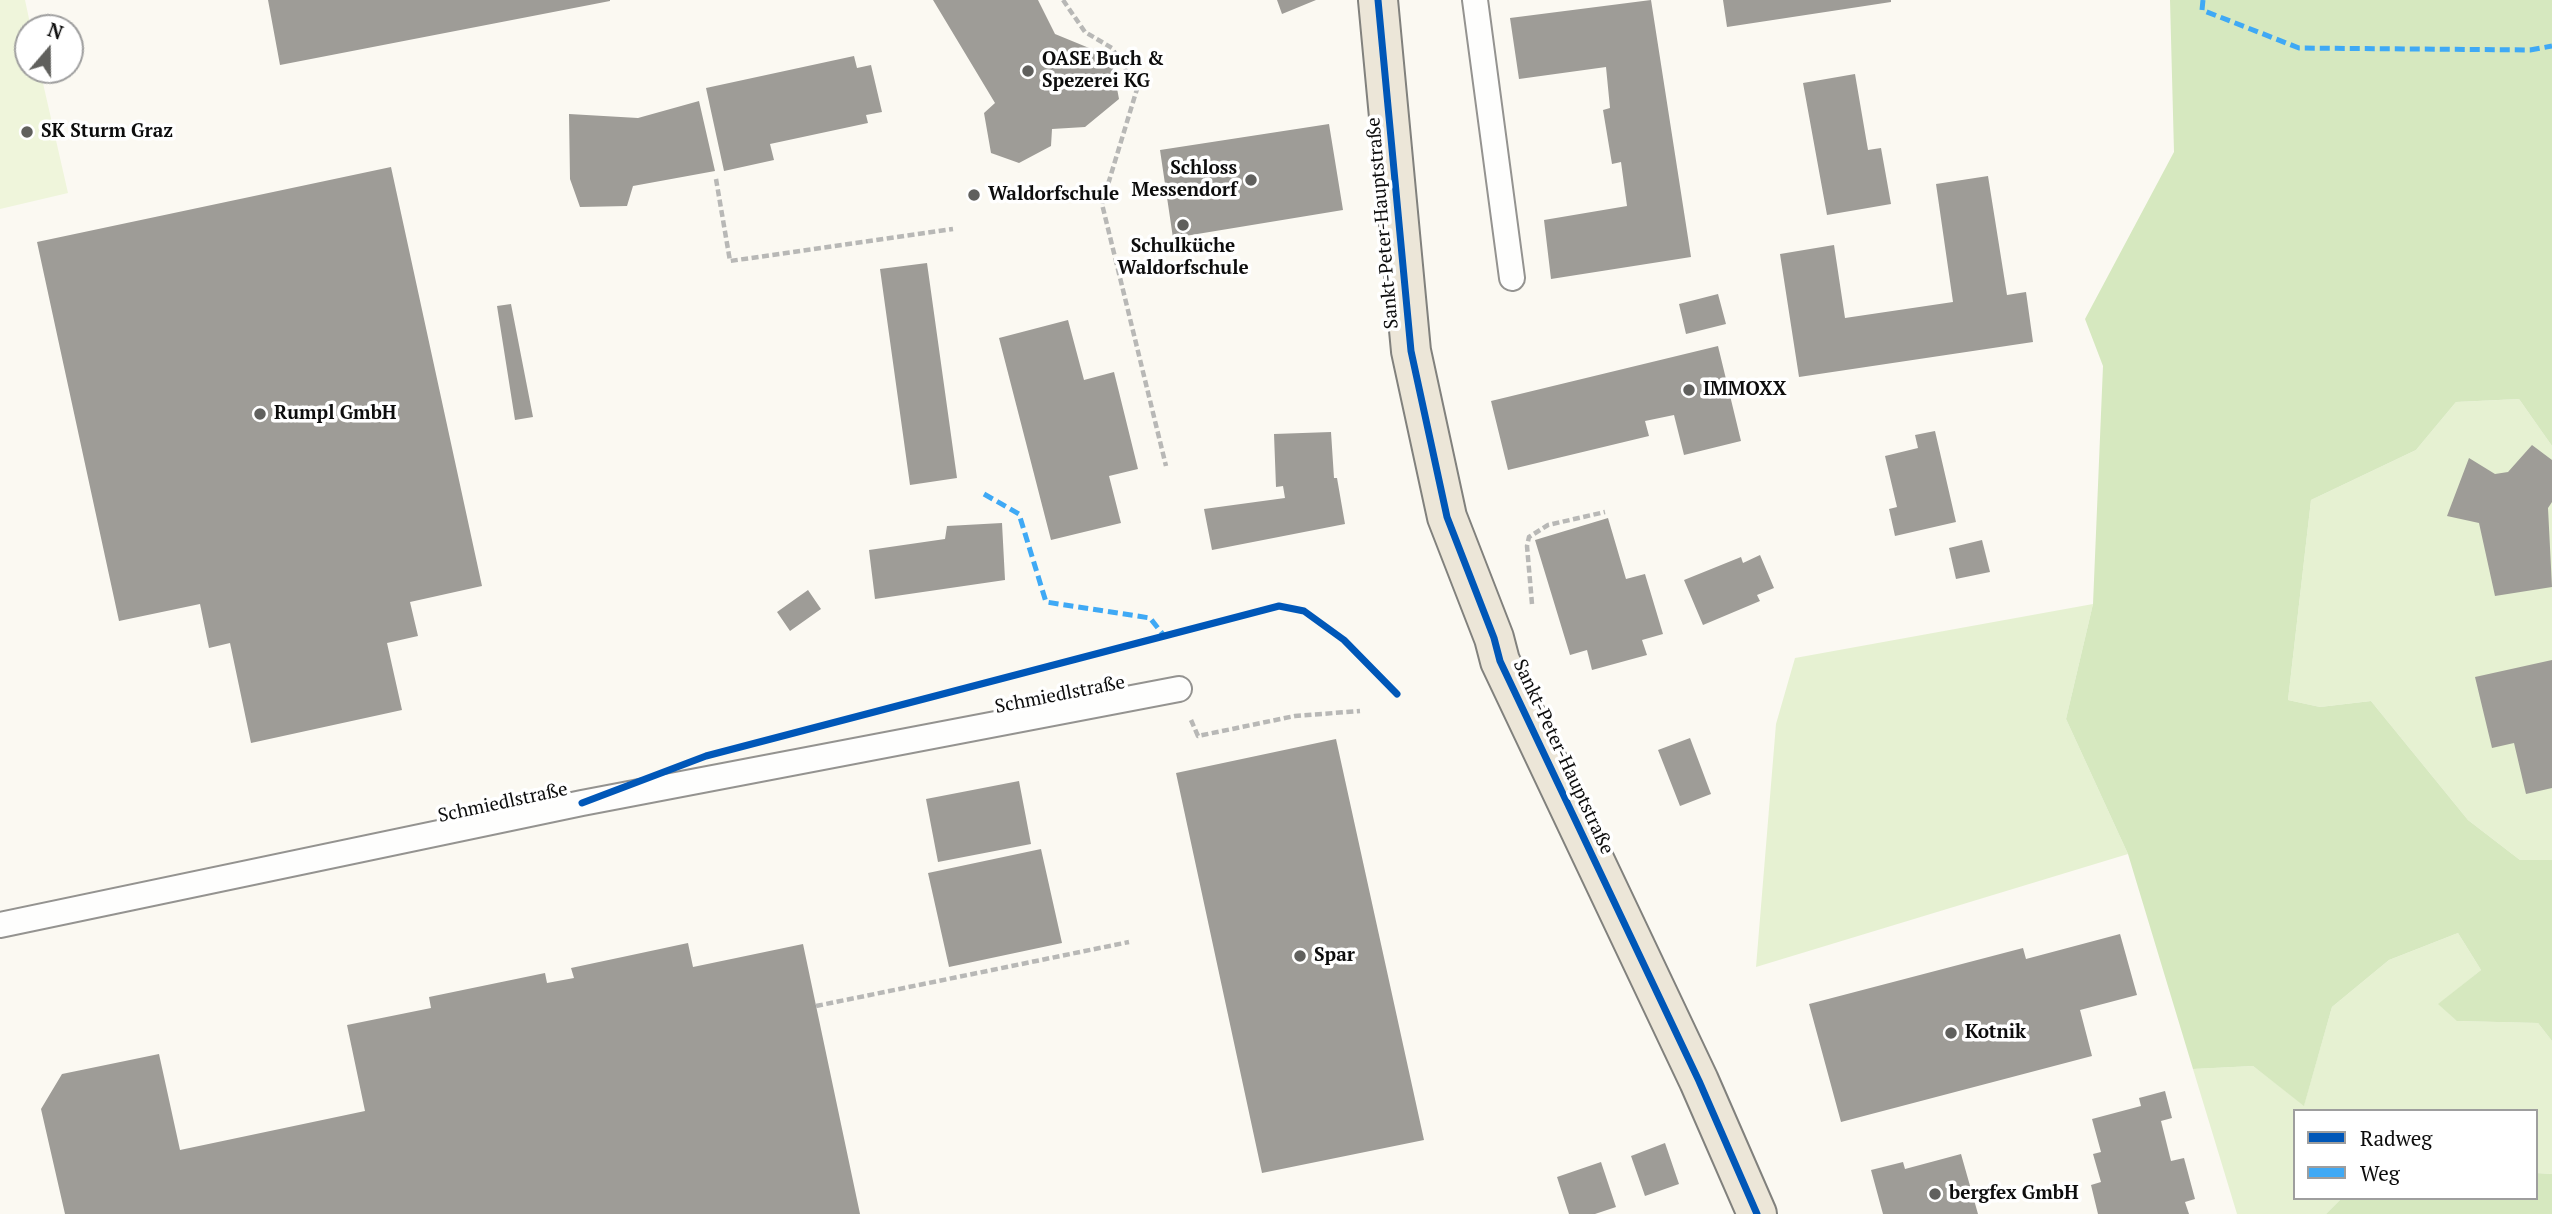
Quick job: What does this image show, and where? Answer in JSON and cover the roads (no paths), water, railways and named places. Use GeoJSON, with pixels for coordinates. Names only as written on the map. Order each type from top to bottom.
{"type":"FeatureCollection","features":[{"type":"Feature","properties":{"kind":"main road","name":"Sankt-Peter-Hauptstraße"},"geometry":{"type":"LineString","coordinates":[[1378,0],[1411,351],[1447,517],[1494,638],[1500,662],[1699,1081],[1757,1214]]}},
{"type":"Feature","properties":{"kind":"lane"},"geometry":{"type":"LineString","coordinates":[[1475,0],[1511,278]]}},
{"type":"Feature","properties":{"kind":"lane","name":"Schmiedlstraße"},"geometry":{"type":"LineString","coordinates":[[0,925],[582,803],[1179,690]]}},
{"type":"Feature","properties":{"kind":"place","name":"OASE Buch & Spezerei KG"},"geometry":{"type":"Point","coordinates":[1028,71]}},
{"type":"Feature","properties":{"kind":"place","name":"SK Sturm Graz"},"geometry":{"type":"Point","coordinates":[27,132]}},
{"type":"Feature","properties":{"kind":"place","name":"Schloss Messendorf"},"geometry":{"type":"Point","coordinates":[1251,180]}},
{"type":"Feature","properties":{"kind":"place","name":"Waldorfschule"},"geometry":{"type":"Point","coordinates":[974,195]}},
{"type":"Feature","properties":{"kind":"place","name":"Schulküche Waldorfschule"},"geometry":{"type":"Point","coordinates":[1183,225]}},
{"type":"Feature","properties":{"kind":"place","name":"IMMOXX"},"geometry":{"type":"Point","coordinates":[1689,390]}},
{"type":"Feature","properties":{"kind":"place","name":"Rumpl GmbH"},"geometry":{"type":"Point","coordinates":[260,414]}},
{"type":"Feature","properties":{"kind":"place","name":"Spar"},"geometry":{"type":"Point","coordinates":[1300,956]}},
{"type":"Feature","properties":{"kind":"place","name":"Kotnik"},"geometry":{"type":"Point","coordinates":[1951,1033]}},
{"type":"Feature","properties":{"kind":"place","name":"bergfex GmbH"},"geometry":{"type":"Point","coordinates":[1935,1194]}}]}
